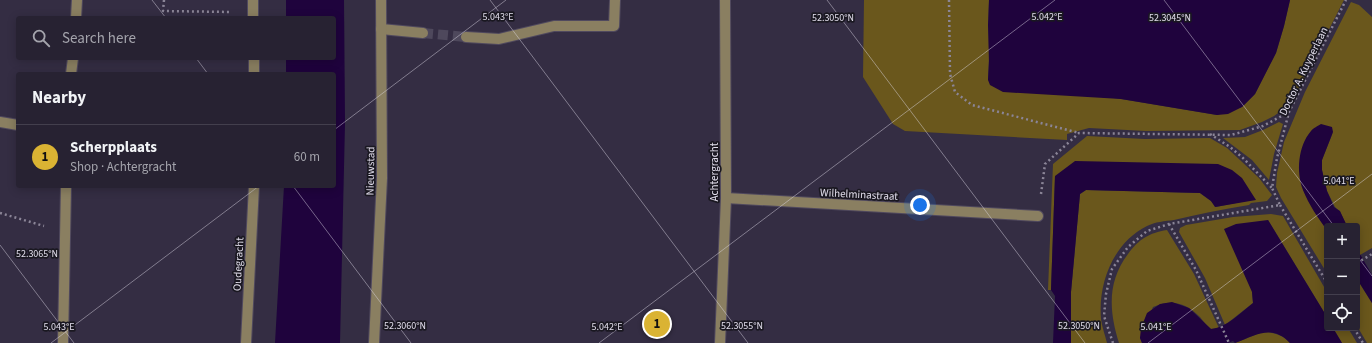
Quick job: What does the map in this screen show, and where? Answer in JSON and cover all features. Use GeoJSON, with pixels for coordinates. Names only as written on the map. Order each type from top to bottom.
{"type":"FeatureCollection","features":[{"type":"Feature","properties":{"kind":"street"},"geometry":{"type":"LineString","coordinates":[[76,16],[77,0]]}},
{"type":"Feature","properties":{"kind":"street"},"geometry":{"type":"LineString","coordinates":[[253,0],[253,15]]}},
{"type":"Feature","properties":{"kind":"street","name":"Nieuwstad"},"geometry":{"type":"LineString","coordinates":[[374,343],[382,178],[381,0]]}},
{"type":"Feature","properties":{"kind":"street"},"geometry":{"type":"LineString","coordinates":[[466,37],[499,39],[554,26],[614,26],[615,0]]}},
{"type":"Feature","properties":{"kind":"street","name":"Achtergracht"},"geometry":{"type":"LineString","coordinates":[[720,343],[726,198],[725,0]]}},
{"type":"Feature","properties":{"kind":"street"},"geometry":{"type":"LineString","coordinates":[[381,29],[423,33]]}},
{"type":"Feature","properties":{"kind":"street"},"geometry":{"type":"LineString","coordinates":[[71,72],[73,60]]}},
{"type":"Feature","properties":{"kind":"street"},"geometry":{"type":"LineString","coordinates":[[254,60],[254,72]]}},
{"type":"Feature","properties":{"kind":"street"},"geometry":{"type":"LineString","coordinates":[[0,122],[16,126]]}},
{"type":"Feature","properties":{"kind":"street"},"geometry":{"type":"LineString","coordinates":[[63,343],[66,188]]}},
{"type":"Feature","properties":{"kind":"street","name":"Oudegracht"},"geometry":{"type":"LineString","coordinates":[[246,343],[254,188]]}},
{"type":"Feature","properties":{"kind":"street","name":"Wilhelminastraat"},"geometry":{"type":"LineString","coordinates":[[726,198],[1038,216]]}},
{"type":"Feature","properties":{"kind":"path"},"geometry":{"type":"LineString","coordinates":[[164,0],[164,11],[253,15]]}},
{"type":"Feature","properties":{"kind":"path"},"geometry":{"type":"LineString","coordinates":[[949,0],[950,74],[955,92],[972,106],[1080,133],[1231,135],[1263,126],[1289,112]]}},
{"type":"Feature","properties":{"kind":"path","name":"Doctor A. Kuyperlaan"},"geometry":{"type":"LineString","coordinates":[[1272,188],[1277,158],[1289,112],[1346,0]]}},
{"type":"Feature","properties":{"kind":"path"},"geometry":{"type":"LineString","coordinates":[[1038,216],[1045,164],[1080,133]]}},
{"type":"Feature","properties":{"kind":"path"},"geometry":{"type":"LineString","coordinates":[[1209,134],[1230,147],[1243,158],[1272,188],[1280,205],[1324,276]]}},
{"type":"Feature","properties":{"kind":"path"},"geometry":{"type":"LineString","coordinates":[[1113,343],[1104,316],[1106,294],[1112,269],[1128,247],[1147,231],[1169,224],[1280,205]]}},
{"type":"Feature","properties":{"kind":"path"},"geometry":{"type":"LineString","coordinates":[[0,213],[65,232]]}},
{"type":"Feature","properties":{"kind":"path"},"geometry":{"type":"LineString","coordinates":[[1169,224],[1196,270],[1229,343]]}},
{"type":"Feature","properties":{"kind":"path"},"geometry":{"type":"LineString","coordinates":[[1360,261],[1372,254]]}},
{"type":"Feature","properties":{"kind":"path"},"geometry":{"type":"LineString","coordinates":[[1356,331],[1363,343]]}},
{"type":"Feature","properties":{"kind":"shaded area"},"geometry":{"type":"Polygon","coordinates":[[[286,0],[344,0],[345,123],[340,343],[275,343],[284,188],[336,188],[336,72],[286,72],[286,60],[336,60],[336,16],[286,16],[286,0]]]}},
{"type":"Feature","properties":{"kind":"shaded area"},"geometry":{"type":"Polygon","coordinates":[[[864,0],[989,0],[988,80],[1121,99],[1217,115],[1242,107],[1255,94],[1276,53],[1290,0],[1344,0],[1296,94],[1289,105],[1274,116],[1240,130],[1146,131],[1089,128],[1067,134],[1067,140],[905,131],[893,124],[863,77],[864,0]]]}},
{"type":"Feature","properties":{"kind":"shaded area"},"geometry":{"type":"Polygon","coordinates":[[[989,0],[1290,0],[1276,53],[1255,94],[1242,107],[1228,114],[1217,115],[1121,99],[1003,92],[990,85],[988,80],[989,0]]]}},
{"type":"Feature","properties":{"kind":"shaded area"},"geometry":{"type":"Polygon","coordinates":[[[1351,2],[1359,5],[1372,17],[1372,248],[1360,255],[1360,223],[1346,223],[1327,191],[1322,170],[1322,160],[1333,132],[1303,190],[1324,226],[1324,268],[1281,198],[1276,187],[1277,173],[1284,142],[1305,92],[1351,2]]]}},
{"type":"Feature","properties":{"kind":"shaded area"},"geometry":{"type":"Polygon","coordinates":[[[1279,122],[1283,124],[1274,154],[1269,180],[1252,160],[1223,138],[1245,137],[1279,122]]]}},
{"type":"Feature","properties":{"kind":"shaded area"},"geometry":{"type":"Polygon","coordinates":[[[1321,124],[1332,127],[1333,132],[1322,160],[1322,170],[1327,191],[1334,207],[1340,211],[1346,223],[1324,223],[1324,226],[1308,201],[1303,190],[1299,175],[1301,152],[1303,144],[1314,128],[1321,124]]]}},
{"type":"Feature","properties":{"kind":"shaded area"},"geometry":{"type":"Polygon","coordinates":[[[1087,136],[1145,139],[1210,138],[1227,148],[1259,178],[1272,195],[1267,201],[1160,222],[1147,226],[1135,233],[1117,253],[1105,278],[1102,292],[1101,319],[1107,343],[1071,343],[1071,292],[1080,194],[1086,190],[1200,193],[1211,201],[1216,207],[1256,199],[1055,176],[1051,290],[1048,290],[1053,164],[1087,136]]]}},
{"type":"Feature","properties":{"kind":"shaded area"},"geometry":{"type":"Polygon","coordinates":[[[1075,161],[1218,164],[1232,170],[1242,178],[1256,200],[1215,207],[1211,201],[1200,193],[1086,190],[1080,194],[1071,292],[1071,343],[1053,343],[1055,296],[1051,290],[1055,176],[1075,161]]]}},
{"type":"Feature","properties":{"kind":"shaded area"},"geometry":{"type":"Polygon","coordinates":[[[1271,214],[1283,216],[1324,287],[1324,312],[1268,220],[1252,292],[1253,303],[1225,325],[1205,278],[1179,232],[1180,228],[1186,225],[1233,217],[1271,214]]]}},
{"type":"Feature","properties":{"kind":"shaded area"},"geometry":{"type":"Polygon","coordinates":[[[1268,220],[1324,312],[1324,331],[1335,331],[1342,343],[1290,343],[1277,334],[1264,333],[1257,334],[1235,343],[1233,341],[1228,343],[1142,343],[1140,338],[1141,328],[1147,313],[1160,304],[1172,302],[1189,308],[1211,329],[1228,323],[1253,303],[1252,292],[1224,229],[1236,224],[1268,220]]]}},
{"type":"Feature","properties":{"kind":"shaded area"},"geometry":{"type":"Polygon","coordinates":[[[1167,230],[1194,274],[1219,328],[1211,329],[1200,317],[1183,305],[1178,303],[1166,303],[1153,307],[1140,338],[1142,343],[1119,343],[1113,320],[1112,308],[1113,286],[1116,275],[1128,254],[1136,244],[1150,235],[1167,230]]]}},
{"type":"Feature","properties":{"kind":"shaded area"},"geometry":{"type":"Polygon","coordinates":[[[1360,254],[1372,275],[1372,303],[1360,284],[1360,254]]]}},
{"type":"Feature","properties":{"kind":"shaded area"},"geometry":{"type":"Polygon","coordinates":[[[1360,284],[1372,303],[1372,343],[1367,343],[1360,331],[1360,284]]]}},
{"type":"Feature","properties":{"kind":"shaded area"},"geometry":{"type":"Polygon","coordinates":[[[1335,331],[1350,331],[1357,343],[1342,343],[1335,331]]]}},
{"type":"Feature","properties":{"kind":"shaded area"},"geometry":{"type":"Polygon","coordinates":[[[1268,332],[1280,336],[1290,343],[1235,343],[1260,333],[1268,332]]]}},
{"type":"Feature","properties":{"kind":"tunnel"},"geometry":{"type":"LineString","coordinates":[[423,33],[466,37]]}},
{"type":"Feature","properties":{"kind":"place","name":"Scherpplaats"},"geometry":{"type":"Point","coordinates":[657,324]}}]}
